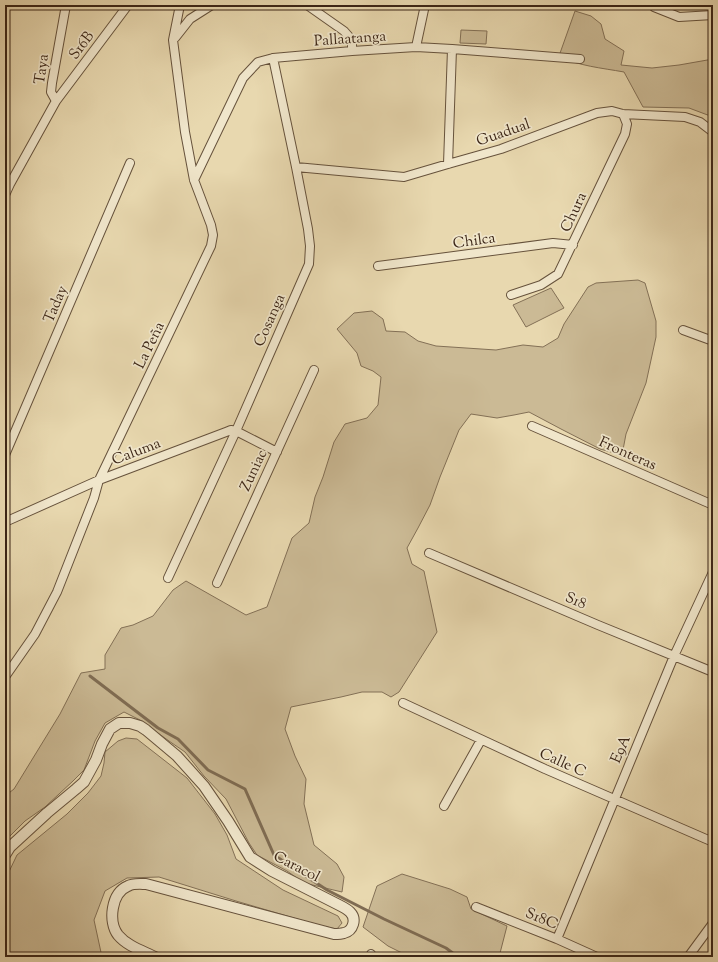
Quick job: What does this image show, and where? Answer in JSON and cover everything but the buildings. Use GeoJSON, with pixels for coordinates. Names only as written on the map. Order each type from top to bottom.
{"type":"FeatureCollection","features":[{"type":"Feature","properties":{"kind":"street","name":"Taya"},"geometry":{"type":"LineString","coordinates":[[5,195],[56,101],[52,92],[52,83],[66,5]]}},
{"type":"Feature","properties":{"kind":"street","name":"S16B"},"geometry":{"type":"LineString","coordinates":[[56,101],[128,5]]}},
{"type":"Feature","properties":{"kind":"street","name":"La Peña"},"geometry":{"type":"LineString","coordinates":[[5,677],[35,634],[58,592],[89,512],[99,480],[211,246],[214,235],[194,180],[185,132],[174,40],[180,5]]}},
{"type":"Feature","properties":{"kind":"street"},"geometry":{"type":"LineString","coordinates":[[174,40],[190,19],[212,5]]}},
{"type":"Feature","properties":{"kind":"street"},"geometry":{"type":"LineString","coordinates":[[307,5],[344,32],[352,40],[352,51]]}},
{"type":"Feature","properties":{"kind":"street"},"geometry":{"type":"LineString","coordinates":[[416,48],[425,5]]}},
{"type":"Feature","properties":{"kind":"street"},"geometry":{"type":"LineString","coordinates":[[652,5],[679,17],[713,15]]}},
{"type":"Feature","properties":{"kind":"street","name":"Pallaatanga"},"geometry":{"type":"LineString","coordinates":[[194,180],[243,78],[258,62],[273,58],[352,51],[416,48],[452,49],[580,59]]}},
{"type":"Feature","properties":{"kind":"street"},"geometry":{"type":"LineString","coordinates":[[448,164],[452,49]]}},
{"type":"Feature","properties":{"kind":"street","name":"Cosanga"},"geometry":{"type":"LineString","coordinates":[[168,578],[236,431],[309,264],[310,246],[296,167],[273,58]]}},
{"type":"Feature","properties":{"kind":"street","name":"Guadual"},"geometry":{"type":"LineString","coordinates":[[296,167],[404,177],[501,149],[597,113],[612,112],[623,114],[685,117],[700,122],[713,132]]}},
{"type":"Feature","properties":{"kind":"street","name":"Chura"},"geometry":{"type":"LineString","coordinates":[[511,296],[541,284],[558,274],[625,134],[627,124],[623,114]]}},
{"type":"Feature","properties":{"kind":"street","name":"Taday"},"geometry":{"type":"LineString","coordinates":[[5,455],[130,163]]}},
{"type":"Feature","properties":{"kind":"street","name":"Chilca"},"geometry":{"type":"LineString","coordinates":[[378,266],[553,243],[573,245]]}},
{"type":"Feature","properties":{"kind":"street"},"geometry":{"type":"LineString","coordinates":[[683,330],[713,341]]}},
{"type":"Feature","properties":{"kind":"street","name":"Zuniac"},"geometry":{"type":"LineString","coordinates":[[217,583],[314,370]]}},
{"type":"Feature","properties":{"kind":"street","name":"Fronteras"},"geometry":{"type":"LineString","coordinates":[[532,426],[713,505]]}},
{"type":"Feature","properties":{"kind":"street","name":"Caluma"},"geometry":{"type":"LineString","coordinates":[[5,522],[99,480],[231,430],[236,431]]}},
{"type":"Feature","properties":{"kind":"street"},"geometry":{"type":"LineString","coordinates":[[236,431],[277,452]]}},
{"type":"Feature","properties":{"kind":"street","name":"S18"},"geometry":{"type":"LineString","coordinates":[[430,553],[598,625],[713,672]]}},
{"type":"Feature","properties":{"kind":"street","name":"E9A"},"geometry":{"type":"LineString","coordinates":[[556,939],[674,656],[713,572]]}},
{"type":"Feature","properties":{"kind":"street","name":"Calle C"},"geometry":{"type":"LineString","coordinates":[[403,704],[614,800],[713,842]]}},
{"type":"Feature","properties":{"kind":"street","name":"Caracol"},"geometry":{"type":"LineString","coordinates":[[5,854],[10,847],[41,818],[84,782],[110,729],[119,723],[130,722],[146,730],[177,756],[204,786],[250,857],[272,872],[339,905],[348,911],[353,917],[351,929],[345,933],[334,934],[146,884],[128,886],[115,900],[113,908],[113,926],[117,934],[123,940],[155,957]]}},
{"type":"Feature","properties":{"kind":"street"},"geometry":{"type":"LineString","coordinates":[[444,806],[481,740]]}},
{"type":"Feature","properties":{"kind":"street","name":"S18C"},"geometry":{"type":"LineString","coordinates":[[476,907],[597,957]]}},
{"type":"Feature","properties":{"kind":"street"},"geometry":{"type":"LineString","coordinates":[[688,957],[713,923]]}},
{"type":"Feature","properties":{"kind":"shaded area"},"geometry":{"type":"Polygon","coordinates":[[[575,11],[591,16],[601,24],[605,39],[624,51],[621,65],[652,68],[713,59],[713,117],[689,108],[643,107],[624,72],[582,64],[559,56],[575,11]]]}},
{"type":"Feature","properties":{"kind":"shaded area"},"geometry":{"type":"Polygon","coordinates":[[[461,30],[487,31],[486,44],[460,43],[461,30]]]}},
{"type":"Feature","properties":{"kind":"shaded area"},"geometry":{"type":"Polygon","coordinates":[[[638,280],[645,283],[656,321],[656,337],[646,383],[626,434],[622,455],[600,449],[529,412],[497,418],[471,414],[459,430],[430,505],[407,548],[412,564],[424,571],[437,632],[399,692],[391,697],[382,692],[362,692],[291,707],[285,729],[295,756],[306,779],[304,804],[314,845],[337,864],[344,877],[342,892],[304,883],[287,871],[257,855],[226,799],[204,776],[185,752],[140,720],[124,712],[105,723],[95,741],[84,770],[45,807],[25,821],[5,841],[5,796],[14,789],[60,714],[81,673],[105,669],[105,655],[121,628],[133,625],[153,616],[173,590],[186,581],[246,615],[267,607],[292,538],[309,523],[315,497],[334,442],[345,424],[367,418],[378,405],[381,377],[373,371],[361,366],[357,353],[337,329],[354,313],[372,311],[383,319],[386,331],[405,332],[418,341],[436,346],[496,350],[523,345],[543,347],[558,338],[564,324],[588,287],[596,283],[638,280]]]}},
{"type":"Feature","properties":{"kind":"shaded area"},"geometry":{"type":"Polygon","coordinates":[[[551,288],[564,308],[526,327],[513,305],[551,288]]]}},
{"type":"Feature","properties":{"kind":"shaded area"},"geometry":{"type":"Polygon","coordinates":[[[126,738],[137,739],[187,778],[215,814],[227,835],[236,859],[283,890],[338,916],[342,923],[337,929],[321,926],[159,877],[127,878],[105,891],[94,920],[102,957],[5,957],[5,880],[17,855],[67,814],[88,793],[101,776],[105,752],[118,741],[126,738]]]}},
{"type":"Feature","properties":{"kind":"shaded area"},"geometry":{"type":"Polygon","coordinates":[[[402,874],[450,889],[467,897],[471,909],[507,926],[499,957],[410,957],[388,946],[363,927],[377,886],[402,874]]]}},
{"type":"Feature","properties":{"kind":"waterway"},"geometry":{"type":"LineString","coordinates":[[90,676],[158,728],[178,739],[208,770],[245,789],[274,855],[327,890],[446,948],[458,957]]}}]}
